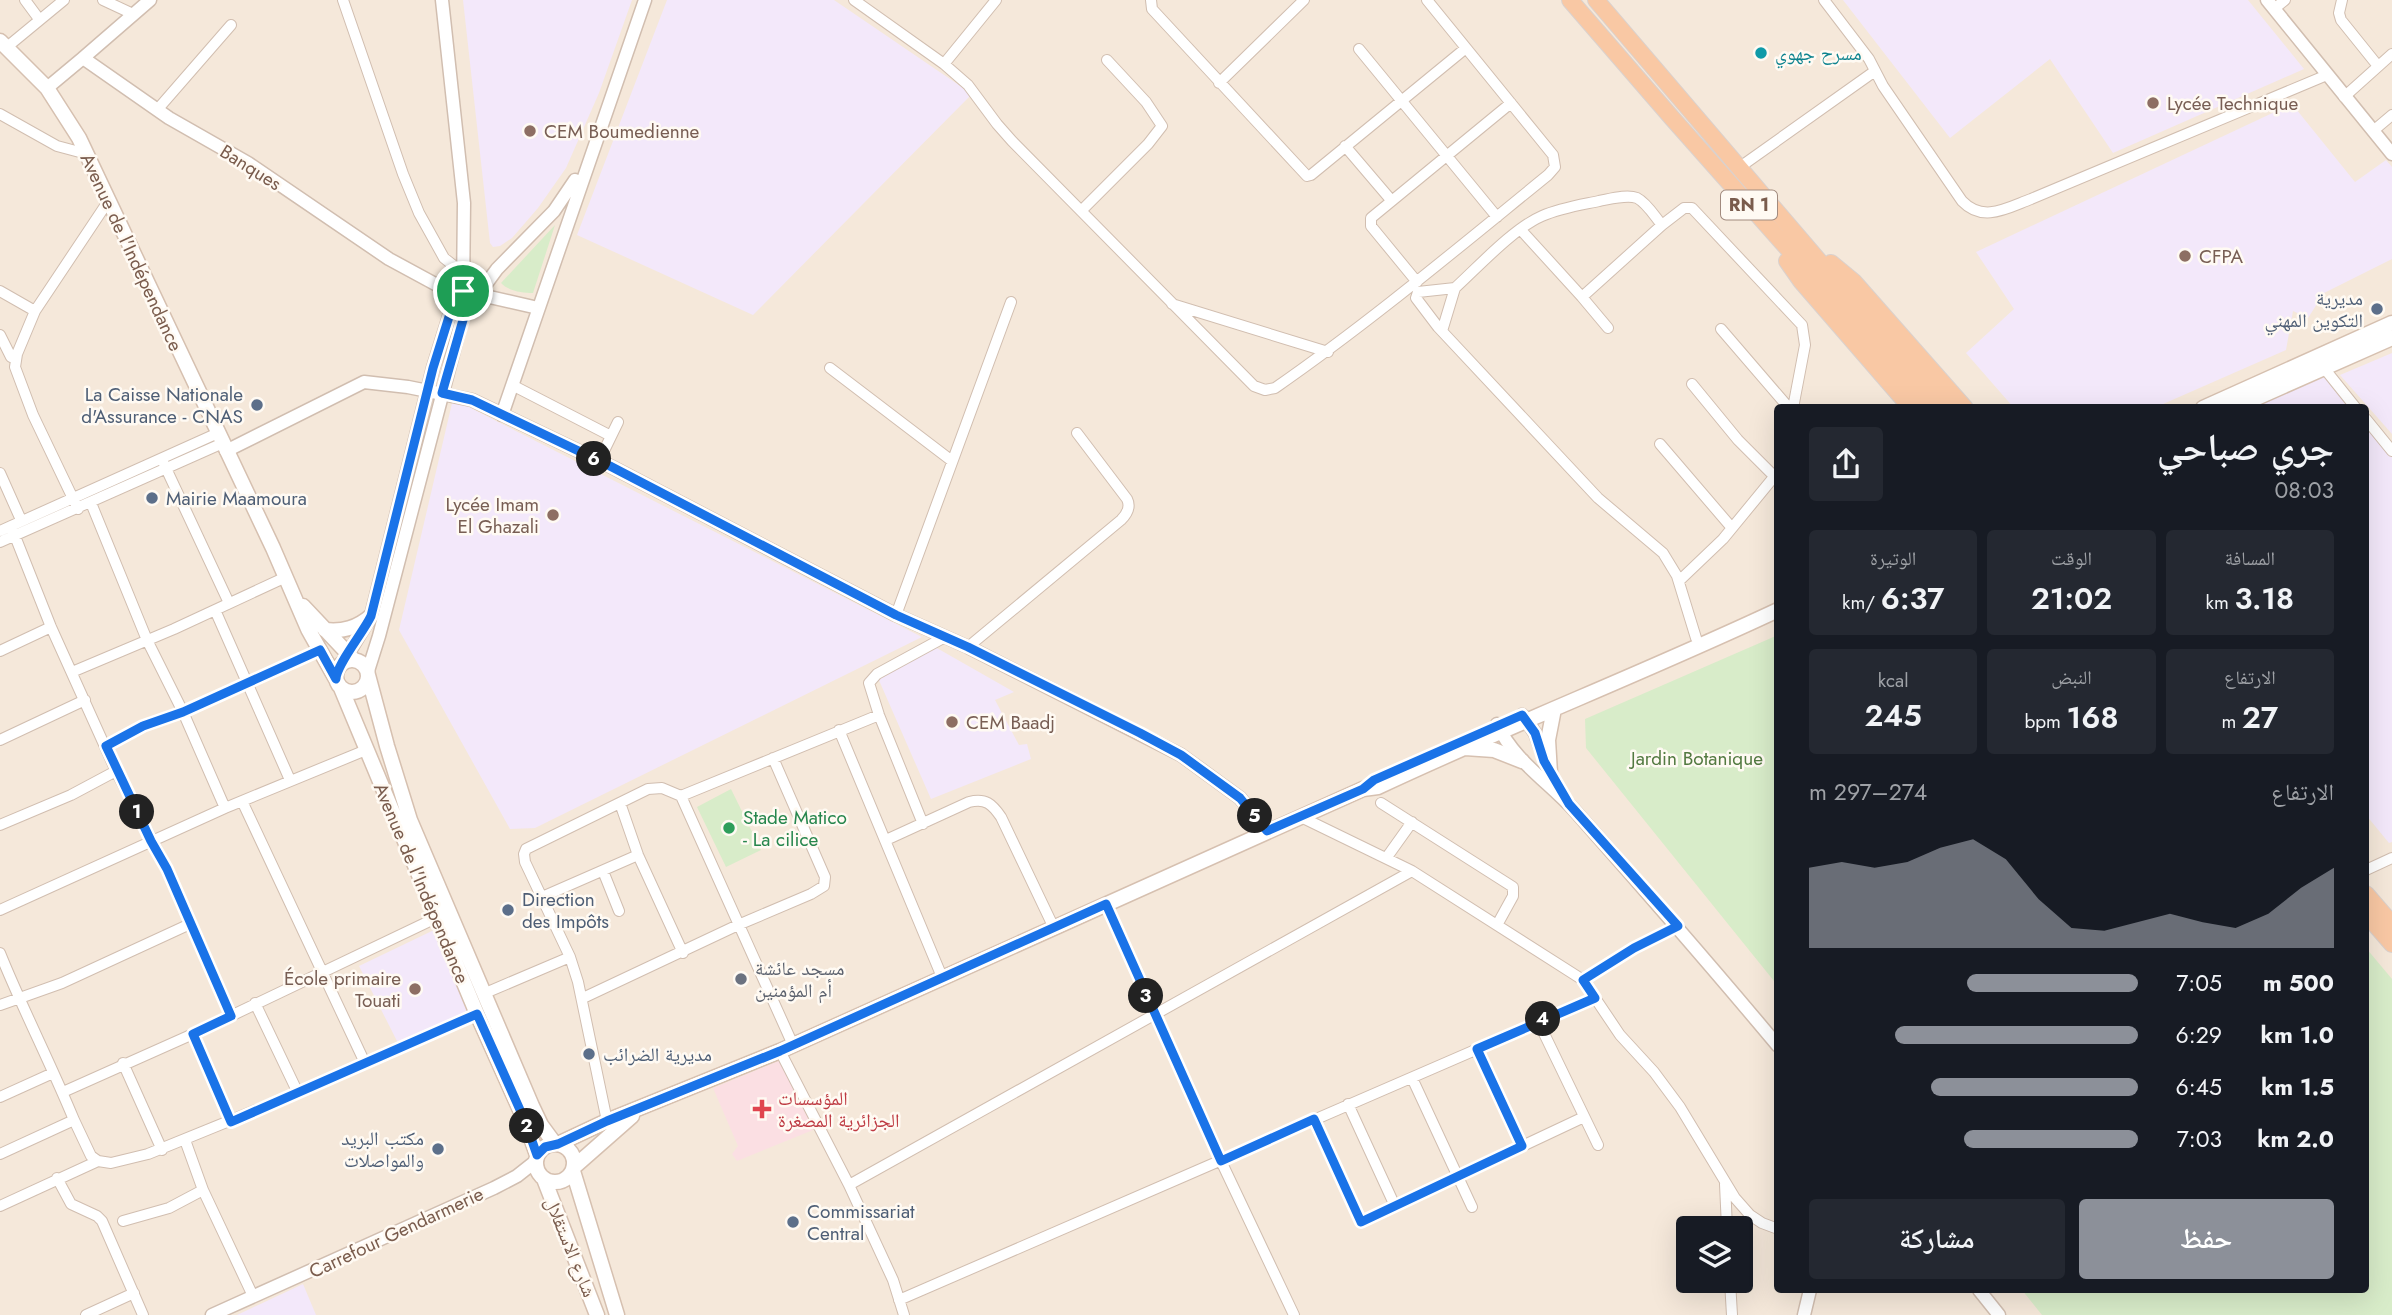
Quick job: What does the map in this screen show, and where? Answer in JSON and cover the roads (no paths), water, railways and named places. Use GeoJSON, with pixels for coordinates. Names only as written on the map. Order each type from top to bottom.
{"type":"FeatureCollection","features":[{"type":"Feature","properties":{"kind":"highway","name":"RN 1"},"geometry":{"type":"LineString","coordinates":[[1570,0],[1925,404]]}},
{"type":"Feature","properties":{"kind":"highway","name":"RN 1"},"geometry":{"type":"LineString","coordinates":[[1596,0],[1872,323],[1945,404]]}},
{"type":"Feature","properties":{"kind":"highway"},"geometry":{"type":"LineString","coordinates":[[1768,226],[1773,239],[1801,281],[1907,404]]}},
{"type":"Feature","properties":{"kind":"highway"},"geometry":{"type":"LineString","coordinates":[[1799,237],[1854,282],[1961,404]]}},
{"type":"Feature","properties":{"kind":"highway"},"geometry":{"type":"LineString","coordinates":[[2369,897],[2392,923]]}},
{"type":"Feature","properties":{"kind":"highway"},"geometry":{"type":"LineString","coordinates":[[2369,917],[2392,944]]}},
{"type":"Feature","properties":{"kind":"main road","name":"Avenue de l'Indépendance"},"geometry":{"type":"LineString","coordinates":[[4,44],[47,88],[87,154],[293,594],[339,684],[477,1014],[525,1121],[537,1158]]}},
{"type":"Feature","properties":{"kind":"main road"},"geometry":{"type":"LineString","coordinates":[[2212,404],[2392,323]]}},
{"type":"Feature","properties":{"kind":"main road"},"geometry":{"type":"LineString","coordinates":[[2243,404],[2392,338]]}},
{"type":"Feature","properties":{"kind":"main road","name":"Avenue de l'Indépendance"},"geometry":{"type":"LineString","coordinates":[[293,594],[349,659]]}},
{"type":"Feature","properties":{"kind":"main road"},"geometry":{"type":"LineString","coordinates":[[537,1158],[542,1178],[560,1182],[639,1110],[787,1048],[1363,789],[1374,780],[1524,718],[1774,604]]}},
{"type":"Feature","properties":{"kind":"main road"},"geometry":{"type":"LineString","coordinates":[[1524,718],[1554,709],[1774,612]]}},
{"type":"Feature","properties":{"kind":"main road"},"geometry":{"type":"LineString","coordinates":[[325,630],[345,630],[363,623],[371,616]]}},
{"type":"Feature","properties":{"kind":"main road"},"geometry":{"type":"LineString","coordinates":[[349,659],[362,663],[368,673],[361,690],[351,692],[339,684],[337,670],[349,659]]}},
{"type":"Feature","properties":{"kind":"main road","name":"Avenue de l'Indépendance"},"geometry":{"type":"LineString","coordinates":[[368,673],[410,820],[532,1106],[541,1125],[556,1144]]}},
{"type":"Feature","properties":{"kind":"main road"},"geometry":{"type":"LineString","coordinates":[[1550,773],[1548,740],[1554,709]]}},
{"type":"Feature","properties":{"kind":"main road"},"geometry":{"type":"LineString","coordinates":[[1363,789],[1378,787],[1499,728]]}},
{"type":"Feature","properties":{"kind":"main road"},"geometry":{"type":"LineString","coordinates":[[1460,748],[1494,750],[1522,761]]}},
{"type":"Feature","properties":{"kind":"main road","name":"Carrefour Gendarmerie"},"geometry":{"type":"LineString","coordinates":[[537,1158],[545,1147],[639,1110]]}},
{"type":"Feature","properties":{"kind":"main road"},"geometry":{"type":"LineString","coordinates":[[556,1144],[564,1146],[572,1155],[573,1169],[617,1315]]}},
{"type":"Feature","properties":{"kind":"main road","name":"شارع الاستقلال"},"geometry":{"type":"LineString","coordinates":[[542,1178],[597,1315]]}},
{"type":"Feature","properties":{"kind":"street"},"geometry":{"type":"LineString","coordinates":[[25,0],[39,19]]}},
{"type":"Feature","properties":{"kind":"street"},"geometry":{"type":"LineString","coordinates":[[4,44],[64,0]]}},
{"type":"Feature","properties":{"kind":"street"},"geometry":{"type":"LineString","coordinates":[[103,0],[133,13]]}},
{"type":"Feature","properties":{"kind":"street"},"geometry":{"type":"LineString","coordinates":[[47,88],[150,0]]}},
{"type":"Feature","properties":{"kind":"street"},"geometry":{"type":"LineString","coordinates":[[343,0],[419,213],[444,258],[463,273]]}},
{"type":"Feature","properties":{"kind":"street"},"geometry":{"type":"LineString","coordinates":[[368,673],[466,304],[463,291],[464,203],[442,0]]}},
{"type":"Feature","properties":{"kind":"street"},"geometry":{"type":"LineString","coordinates":[[502,415],[645,0]]}},
{"type":"Feature","properties":{"kind":"street"},"geometry":{"type":"LineString","coordinates":[[854,0],[944,64],[968,85],[997,124],[1171,303],[1259,389],[1275,388],[1328,352],[1553,170],[1556,162],[1553,155],[1427,0]]}},
{"type":"Feature","properties":{"kind":"street"},"geometry":{"type":"LineString","coordinates":[[944,64],[996,0]]}},
{"type":"Feature","properties":{"kind":"street"},"geometry":{"type":"LineString","coordinates":[[1151,0],[1152,9],[1305,175],[1311,175],[1466,48]]}},
{"type":"Feature","properties":{"kind":"street"},"geometry":{"type":"LineString","coordinates":[[1219,83],[1304,0]]}},
{"type":"Feature","properties":{"kind":"street"},"geometry":{"type":"LineString","coordinates":[[1824,0],[1869,59],[1883,86],[1962,201],[1968,208],[1984,214],[2021,203],[2327,75]]}},
{"type":"Feature","properties":{"kind":"street"},"geometry":{"type":"LineString","coordinates":[[2285,0],[2270,5],[2392,153]]}},
{"type":"Feature","properties":{"kind":"street"},"geometry":{"type":"LineString","coordinates":[[2342,0],[2339,13],[2341,20],[2378,66]]}},
{"type":"Feature","properties":{"kind":"street"},"geometry":{"type":"LineString","coordinates":[[157,110],[231,24]]}},
{"type":"Feature","properties":{"kind":"street"},"geometry":{"type":"LineString","coordinates":[[1359,49],[1497,216]]}},
{"type":"Feature","properties":{"kind":"street"},"geometry":{"type":"LineString","coordinates":[[2344,97],[2392,54]]}},
{"type":"Feature","properties":{"kind":"street","name":"Banques"},"geometry":{"type":"LineString","coordinates":[[83,58],[157,110],[248,163],[389,259],[437,285],[538,308]]}},
{"type":"Feature","properties":{"kind":"street"},"geometry":{"type":"LineString","coordinates":[[1081,211],[1148,144],[1162,126],[1146,102],[1107,60]]}},
{"type":"Feature","properties":{"kind":"street"},"geometry":{"type":"LineString","coordinates":[[1740,167],[1875,71]]}},
{"type":"Feature","properties":{"kind":"street"},"geometry":{"type":"LineString","coordinates":[[1417,282],[1371,226],[1371,218],[1511,103]]}},
{"type":"Feature","properties":{"kind":"street"},"geometry":{"type":"LineString","coordinates":[[0,114],[58,146],[87,154]]}},
{"type":"Feature","properties":{"kind":"street"},"geometry":{"type":"LineString","coordinates":[[2373,131],[2392,115]]}},
{"type":"Feature","properties":{"kind":"street"},"geometry":{"type":"LineString","coordinates":[[1345,146],[1391,200]]}},
{"type":"Feature","properties":{"kind":"street"},"geometry":{"type":"LineString","coordinates":[[478,295],[497,269],[554,211],[570,189],[592,149]]}},
{"type":"Feature","properties":{"kind":"street"},"geometry":{"type":"LineString","coordinates":[[1442,331],[1455,288],[1533,220],[1562,209],[1631,197],[1646,205],[1662,225]]}},
{"type":"Feature","properties":{"kind":"street"},"geometry":{"type":"LineString","coordinates":[[0,362],[14,355],[35,311],[109,200]]}},
{"type":"Feature","properties":{"kind":"street"},"geometry":{"type":"LineString","coordinates":[[1583,297],[1684,208],[1696,210],[1802,326],[1805,345],[1792,404]]}},
{"type":"Feature","properties":{"kind":"street"},"geometry":{"type":"LineString","coordinates":[[1521,230],[1608,328]]}},
{"type":"Feature","properties":{"kind":"street"},"geometry":{"type":"LineString","coordinates":[[1455,288],[1418,292],[1416,295],[1423,309],[1442,331],[1598,498],[1663,552],[1679,581],[1696,638]]}},
{"type":"Feature","properties":{"kind":"street"},"geometry":{"type":"LineString","coordinates":[[0,291],[35,311]]}},
{"type":"Feature","properties":{"kind":"street"},"geometry":{"type":"LineString","coordinates":[[349,659],[371,616],[427,391],[453,304],[463,291]]}},
{"type":"Feature","properties":{"kind":"street"},"geometry":{"type":"LineString","coordinates":[[896,615],[1011,302]]}},
{"type":"Feature","properties":{"kind":"street"},"geometry":{"type":"LineString","coordinates":[[1171,303],[1328,352]]}},
{"type":"Feature","properties":{"kind":"street"},"geometry":{"type":"LineString","coordinates":[[1721,329],[1787,404]]}},
{"type":"Feature","properties":{"kind":"street"},"geometry":{"type":"LineString","coordinates":[[0,335],[14,355],[15,367],[33,415],[78,509]]}},
{"type":"Feature","properties":{"kind":"street"},"geometry":{"type":"LineString","coordinates":[[830,368],[952,461]]}},
{"type":"Feature","properties":{"kind":"street"},"geometry":{"type":"LineString","coordinates":[[2324,369],[2353,404]]}},
{"type":"Feature","properties":{"kind":"street"},"geometry":{"type":"LineString","coordinates":[[0,542],[16,527],[72,498],[222,442],[364,382],[442,393],[472,400],[599,461],[896,615],[968,647],[1181,755],[1240,798],[1267,831]]}},
{"type":"Feature","properties":{"kind":"street"},"geometry":{"type":"LineString","coordinates":[[1692,384],[1738,440],[1774,471]]}},
{"type":"Feature","properties":{"kind":"street"},"geometry":{"type":"LineString","coordinates":[[512,386],[611,436]]}},
{"type":"Feature","properties":{"kind":"street"},"geometry":{"type":"LineString","coordinates":[[599,461],[618,422]]}},
{"type":"Feature","properties":{"kind":"street"},"geometry":{"type":"LineString","coordinates":[[2369,423],[2392,451]]}},
{"type":"Feature","properties":{"kind":"street"},"geometry":{"type":"LineString","coordinates":[[968,647],[1127,513],[1127,499],[1077,433]]}},
{"type":"Feature","properties":{"kind":"street"},"geometry":{"type":"LineString","coordinates":[[1660,444],[1732,528]]}},
{"type":"Feature","properties":{"kind":"street"},"geometry":{"type":"LineString","coordinates":[[0,531],[78,509],[164,465]]}},
{"type":"Feature","properties":{"kind":"street"},"geometry":{"type":"LineString","coordinates":[[164,465],[229,603]]}},
{"type":"Feature","properties":{"kind":"street"},"geometry":{"type":"LineString","coordinates":[[0,473],[30,579],[116,771],[167,869],[231,1016]]}},
{"type":"Feature","properties":{"kind":"street"},"geometry":{"type":"LineString","coordinates":[[1679,581],[1732,528],[1774,478]]}},
{"type":"Feature","properties":{"kind":"street"},"geometry":{"type":"LineString","coordinates":[[91,503],[147,640],[183,712],[225,808]]}},
{"type":"Feature","properties":{"kind":"street"},"geometry":{"type":"LineString","coordinates":[[72,672],[286,577]]}},
{"type":"Feature","properties":{"kind":"street"},"geometry":{"type":"LineString","coordinates":[[215,610],[290,780]]}},
{"type":"Feature","properties":{"kind":"street"},"geometry":{"type":"LineString","coordinates":[[0,651],[51,627]]}},
{"type":"Feature","properties":{"kind":"street"},"geometry":{"type":"LineString","coordinates":[[923,824],[879,715],[869,683],[870,679],[945,637]]}},
{"type":"Feature","properties":{"kind":"street"},"geometry":{"type":"LineString","coordinates":[[106,746],[143,726],[183,712],[320,650]]}},
{"type":"Feature","properties":{"kind":"street"},"geometry":{"type":"LineString","coordinates":[[0,740],[85,700]]}},
{"type":"Feature","properties":{"kind":"street"},"geometry":{"type":"LineString","coordinates":[[607,1121],[583,998],[570,957],[525,862],[526,849],[655,788],[681,796],[879,715]]}},
{"type":"Feature","properties":{"kind":"street"},"geometry":{"type":"LineString","coordinates":[[1524,718],[1537,738],[1550,773],[1569,804]]}},
{"type":"Feature","properties":{"kind":"street"},"geometry":{"type":"LineString","coordinates":[[1499,728],[1522,761],[1569,804],[1678,926],[1774,1041]]}},
{"type":"Feature","properties":{"kind":"street"},"geometry":{"type":"LineString","coordinates":[[839,730],[942,977]]}},
{"type":"Feature","properties":{"kind":"street"},"geometry":{"type":"LineString","coordinates":[[0,910],[225,808],[366,750]]}},
{"type":"Feature","properties":{"kind":"street"},"geometry":{"type":"LineString","coordinates":[[583,998],[738,925],[822,889],[826,882],[773,758]]}},
{"type":"Feature","properties":{"kind":"street"},"geometry":{"type":"LineString","coordinates":[[0,825],[71,795],[116,771]]}},
{"type":"Feature","properties":{"kind":"street"},"geometry":{"type":"LineString","coordinates":[[681,796],[738,925],[787,1048],[893,1280],[904,1315]]}},
{"type":"Feature","properties":{"kind":"street"},"geometry":{"type":"LineString","coordinates":[[886,839],[969,802],[983,800],[989,803],[1001,817],[1054,928]]}},
{"type":"Feature","properties":{"kind":"street"},"geometry":{"type":"LineString","coordinates":[[242,802],[365,1063]]}},
{"type":"Feature","properties":{"kind":"street"},"geometry":{"type":"LineString","coordinates":[[620,803],[638,855],[682,953]]}},
{"type":"Feature","properties":{"kind":"street"},"geometry":{"type":"LineString","coordinates":[[1381,803],[1513,887],[1513,896],[1497,925]]}},
{"type":"Feature","properties":{"kind":"street"},"geometry":{"type":"LineString","coordinates":[[1301,817],[1412,871],[1583,980],[1620,1035],[1654,1072],[1680,1107],[1725,1181],[1750,1215],[1774,1227]]}},
{"type":"Feature","properties":{"kind":"street"},"geometry":{"type":"LineString","coordinates":[[1387,857],[1412,822]]}},
{"type":"Feature","properties":{"kind":"street"},"geometry":{"type":"LineString","coordinates":[[542,897],[638,855]]}},
{"type":"Feature","properties":{"kind":"street"},"geometry":{"type":"LineString","coordinates":[[2369,869],[2392,858]]}},
{"type":"Feature","properties":{"kind":"street"},"geometry":{"type":"LineString","coordinates":[[603,871],[620,911]]}},
{"type":"Feature","properties":{"kind":"street"},"geometry":{"type":"LineString","coordinates":[[849,1185],[1412,871]]}},
{"type":"Feature","properties":{"kind":"street"},"geometry":{"type":"LineString","coordinates":[[1106,904],[1154,1016],[1293,1315]]}},
{"type":"Feature","properties":{"kind":"street"},"geometry":{"type":"LineString","coordinates":[[63,1092],[193,1034],[438,917]]}},
{"type":"Feature","properties":{"kind":"street"},"geometry":{"type":"LineString","coordinates":[[0,1005],[62,983],[190,924]]}},
{"type":"Feature","properties":{"kind":"street"},"geometry":{"type":"LineString","coordinates":[[1583,980],[1634,948],[1678,926]]}},
{"type":"Feature","properties":{"kind":"street"},"geometry":{"type":"LineString","coordinates":[[0,953],[18,998],[92,1156],[98,1161],[111,1163],[162,1150],[231,1122],[477,1014]]}},
{"type":"Feature","properties":{"kind":"street"},"geometry":{"type":"LineString","coordinates":[[483,994],[570,957]]}},
{"type":"Feature","properties":{"kind":"street"},"geometry":{"type":"LineString","coordinates":[[899,1300],[1595,998]]}},
{"type":"Feature","properties":{"kind":"street"},"geometry":{"type":"LineString","coordinates":[[255,1003],[298,1093]]}},
{"type":"Feature","properties":{"kind":"street"},"geometry":{"type":"LineString","coordinates":[[1538,1021],[1598,1145]]}},
{"type":"Feature","properties":{"kind":"street"},"geometry":{"type":"LineString","coordinates":[[193,1034],[231,1122]]}},
{"type":"Feature","properties":{"kind":"street"},"geometry":{"type":"LineString","coordinates":[[1477,1049],[1522,1146]]}},
{"type":"Feature","properties":{"kind":"street"},"geometry":{"type":"LineString","coordinates":[[123,1063],[162,1150]]}},
{"type":"Feature","properties":{"kind":"street"},"geometry":{"type":"LineString","coordinates":[[0,1097],[53,1073]]}},
{"type":"Feature","properties":{"kind":"street"},"geometry":{"type":"LineString","coordinates":[[1412,1078],[1472,1207]]}},
{"type":"Feature","properties":{"kind":"street"},"geometry":{"type":"LineString","coordinates":[[1348,1104],[1395,1206]]}},
{"type":"Feature","properties":{"kind":"street"},"geometry":{"type":"LineString","coordinates":[[1314,1119],[1361,1222],[1584,1117]]}},
{"type":"Feature","properties":{"kind":"street"},"geometry":{"type":"LineString","coordinates":[[0,1154],[74,1121]]}},
{"type":"Feature","properties":{"kind":"street"},"geometry":{"type":"LineString","coordinates":[[185,1140],[203,1190],[253,1296]]}},
{"type":"Feature","properties":{"kind":"street","name":"Carrefour Gendarmerie"},"geometry":{"type":"LineString","coordinates":[[212,1315],[517,1176],[537,1158]]}},
{"type":"Feature","properties":{"kind":"street"},"geometry":{"type":"LineString","coordinates":[[0,1206],[98,1161]]}},
{"type":"Feature","properties":{"kind":"street","name":"شارع الاستقلال"},"geometry":{"type":"LineString","coordinates":[[517,1176],[542,1178]]}},
{"type":"Feature","properties":{"kind":"street"},"geometry":{"type":"LineString","coordinates":[[57,1178],[71,1205],[97,1216],[102,1221],[142,1315]]}},
{"type":"Feature","properties":{"kind":"street"},"geometry":{"type":"LineString","coordinates":[[1725,1181],[1726,1216]]}},
{"type":"Feature","properties":{"kind":"street"},"geometry":{"type":"LineString","coordinates":[[123,1221],[169,1208],[203,1190]]}},
{"type":"Feature","properties":{"kind":"street"},"geometry":{"type":"LineString","coordinates":[[86,1315],[134,1293]]}},
{"type":"Feature","properties":{"kind":"street"},"geometry":{"type":"LineString","coordinates":[[1731,1293],[1732,1315]]}},
{"type":"Feature","properties":{"kind":"street"},"geometry":{"type":"LineString","coordinates":[[1804,1315],[1809,1293]]}},
{"type":"Feature","properties":{"kind":"street"},"geometry":{"type":"LineString","coordinates":[[1982,1293],[2000,1315]]}},
{"type":"Feature","properties":{"kind":"place","name":"مسرح جهوي"},"geometry":{"type":"Point","coordinates":[1761,53]}},
{"type":"Feature","properties":{"kind":"place","name":"Lycée Technique"},"geometry":{"type":"Point","coordinates":[2153,103]}},
{"type":"Feature","properties":{"kind":"place","name":"CEM Boumedienne"},"geometry":{"type":"Point","coordinates":[530,131]}},
{"type":"Feature","properties":{"kind":"place","name":"CFPA"},"geometry":{"type":"Point","coordinates":[2185,256]}},
{"type":"Feature","properties":{"kind":"place","name":"مديرية التكوين المهني"},"geometry":{"type":"Point","coordinates":[2377,309]}},
{"type":"Feature","properties":{"kind":"place","name":"La Caisse Nationale d'Assurance - CNAS"},"geometry":{"type":"Point","coordinates":[257,405]}},
{"type":"Feature","properties":{"kind":"place","name":"Mairie Maamoura"},"geometry":{"type":"Point","coordinates":[152,498]}},
{"type":"Feature","properties":{"kind":"place","name":"Lycée Imam El Ghazali"},"geometry":{"type":"Point","coordinates":[553,515]}},
{"type":"Feature","properties":{"kind":"place","name":"CEM Baadj"},"geometry":{"type":"Point","coordinates":[952,722]}},
{"type":"Feature","properties":{"kind":"place","name":"Stade Matico - La cilice"},"geometry":{"type":"Point","coordinates":[729,828]}},
{"type":"Feature","properties":{"kind":"place","name":"Direction des Impôts"},"geometry":{"type":"Point","coordinates":[508,910]}},
{"type":"Feature","properties":{"kind":"place","name":"مسجد عائشة أم المؤمنين"},"geometry":{"type":"Point","coordinates":[741,979]}},
{"type":"Feature","properties":{"kind":"place","name":"École primaire Touati"},"geometry":{"type":"Point","coordinates":[415,989]}},
{"type":"Feature","properties":{"kind":"place","name":"مديرية الضرائب"},"geometry":{"type":"Point","coordinates":[589,1054]}},
{"type":"Feature","properties":{"kind":"place","name":"المؤسسات الجزائرية المصغرة"},"geometry":{"type":"Point","coordinates":[762,1109]}},
{"type":"Feature","properties":{"kind":"place","name":"مكتب البريد والمواصلات"},"geometry":{"type":"Point","coordinates":[438,1149]}},
{"type":"Feature","properties":{"kind":"place","name":"Commissariat Central"},"geometry":{"type":"Point","coordinates":[793,1222]}},
{"type":"Feature","properties":{"kind":"park label","name":"Jardin Botanique"},"geometry":{"type":"Point","coordinates":[1697,758]}}]}
